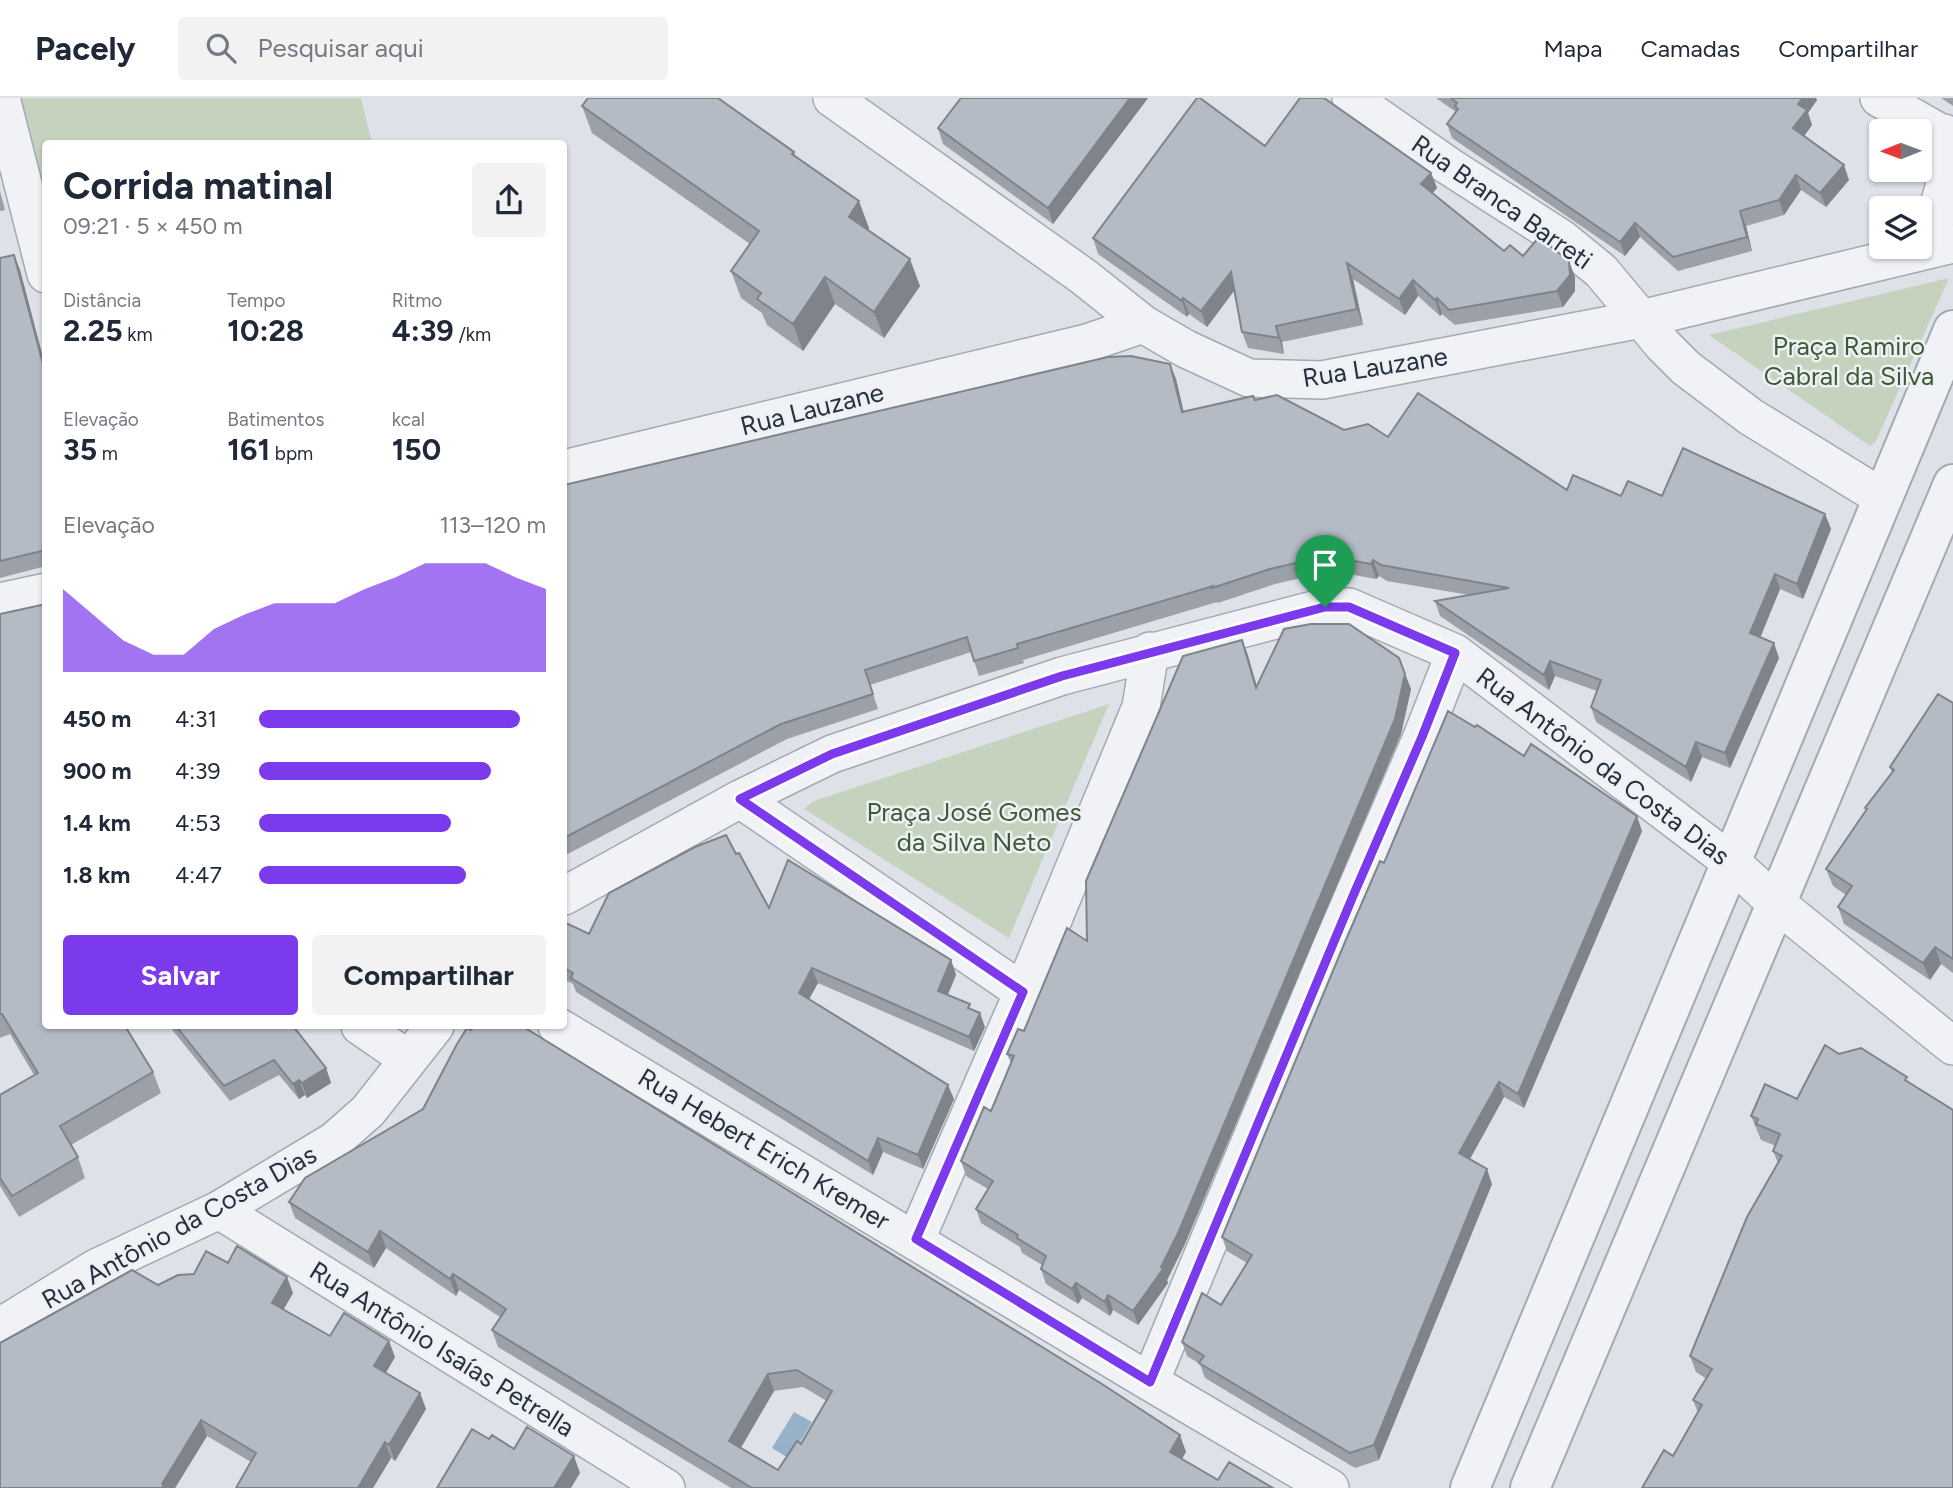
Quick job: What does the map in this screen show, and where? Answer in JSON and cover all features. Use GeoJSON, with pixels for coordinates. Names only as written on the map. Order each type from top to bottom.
{"type":"FeatureCollection","features":[{"type":"Feature","properties":{"kind":"street"},"geometry":{"type":"LineString","coordinates":[[1,98],[42,258]]}},
{"type":"Feature","properties":{"kind":"street"},"geometry":{"type":"LineString","coordinates":[[832,98],[1084,277],[1143,324]]}},
{"type":"Feature","properties":{"kind":"street","name":"Rua Branca Barreti"},"geometry":{"type":"LineString","coordinates":[[1352,98],[1447,165],[1562,239],[1601,271],[1686,368],[1751,417],[1883,498]]}},
{"type":"Feature","properties":{"kind":"street"},"geometry":{"type":"LineString","coordinates":[[1879,98],[1949,136],[1940,246]]}},
{"type":"Feature","properties":{"kind":"street","name":"Rua Lauzane"},"geometry":{"type":"LineString","coordinates":[[567,469],[1087,343],[1143,324],[1186,349],[1249,378],[1322,380],[1641,319],[1940,246]]}},
{"type":"Feature","properties":{"kind":"street"},"geometry":{"type":"LineString","coordinates":[[1470,1488],[1953,330]]}},
{"type":"Feature","properties":{"kind":"street"},"geometry":{"type":"LineString","coordinates":[[1530,1488],[1776,903],[1943,535],[1953,484]]}},
{"type":"Feature","properties":{"kind":"street"},"geometry":{"type":"LineString","coordinates":[[0,602],[42,593]]}},
{"type":"Feature","properties":{"kind":"street","name":"Rua Antônio da Costa Dias"},"geometry":{"type":"LineString","coordinates":[[567,894],[740,799],[832,754],[1062,676],[1325,607],[1349,607],[1455,653],[1731,862],[1776,903],[1953,1046]]}},
{"type":"Feature","properties":{"kind":"street"},"geometry":{"type":"LineString","coordinates":[[916,1239],[1023,992],[1141,707],[1150,651]]}},
{"type":"Feature","properties":{"kind":"street"},"geometry":{"type":"LineString","coordinates":[[1150,1382],[1455,653]]}},
{"type":"Feature","properties":{"kind":"street"},"geometry":{"type":"LineString","coordinates":[[740,799],[1023,992]]}},
{"type":"Feature","properties":{"kind":"street"},"geometry":{"type":"LineString","coordinates":[[364,1029],[408,1059]]}},
{"type":"Feature","properties":{"kind":"street","name":"Rua Antônio da Costa Dias"},"geometry":{"type":"LineString","coordinates":[[0,1327],[96,1268],[219,1210],[334,1141],[368,1111],[433,1029]]}},
{"type":"Feature","properties":{"kind":"street","name":"Rua Hebert Erich Kremer"},"geometry":{"type":"LineString","coordinates":[[562,1029],[1330,1488]]}},
{"type":"Feature","properties":{"kind":"street","name":"Rua Antônio Isaías Petrella"},"geometry":{"type":"LineString","coordinates":[[219,1210],[666,1488]]}},
{"type":"Feature","properties":{"kind":"green space"},"geometry":{"type":"Polygon","coordinates":[[[17,98],[361,98],[371,140],[42,140],[42,231],[17,98]]]}},
{"type":"Feature","properties":{"kind":"green space","name":"Praça Ramiro Cabral da Silva"},"geometry":{"type":"Polygon","coordinates":[[[1949,278],[1876,441],[1870,446],[1709,335],[1949,278]]]}},
{"type":"Feature","properties":{"kind":"green space","name":"Praça José Gomes da Silva Neto"},"geometry":{"type":"Polygon","coordinates":[[[1109,704],[1009,938],[804,809],[814,801],[1109,704]]]}},
{"type":"Feature","properties":{"kind":"water"},"geometry":{"type":"Polygon","coordinates":[[[794,1412],[812,1422],[790,1459],[772,1448],[794,1412]]]}},
{"type":"Feature","properties":{"kind":"building"},"geometry":{"type":"Polygon","coordinates":[[[588,98],[718,98],[859,201],[849,217],[910,259],[874,312],[825,277],[793,324],[757,299],[761,293],[731,271],[759,231],[582,106],[588,98]]]}},
{"type":"Feature","properties":{"kind":"building"},"geometry":{"type":"Polygon","coordinates":[[[961,98],[1130,98],[1048,208],[938,128],[961,98]]]}},
{"type":"Feature","properties":{"kind":"building"},"geometry":{"type":"Polygon","coordinates":[[[1197,98],[1265,146],[1300,98],[1324,98],[1431,173],[1421,184],[1504,251],[1510,245],[1523,256],[1539,237],[1569,261],[1570,275],[1557,291],[1449,310],[1413,280],[1399,299],[1347,263],[1357,309],[1276,326],[1279,338],[1242,332],[1231,272],[1201,311],[1183,298],[1182,301],[1093,238],[1197,98]]]}},
{"type":"Feature","properties":{"kind":"building"},"geometry":{"type":"Polygon","coordinates":[[[1451,98],[1803,98],[1798,104],[1807,110],[1793,128],[1844,165],[1820,193],[1796,175],[1779,200],[1740,211],[1747,237],[1673,257],[1635,223],[1620,242],[1447,124],[1458,109],[1455,106],[1457,103],[1451,98]]]}},
{"type":"Feature","properties":{"kind":"building"},"geometry":{"type":"Polygon","coordinates":[[[14,255],[42,360],[42,551],[0,561],[0,258],[14,255]]]}},
{"type":"Feature","properties":{"kind":"building"},"geometry":{"type":"Polygon","coordinates":[[[1131,356],[1170,364],[1182,412],[1253,396],[1255,400],[1277,395],[1344,430],[1368,424],[1388,437],[1418,393],[1567,490],[1573,475],[1621,496],[1628,481],[1662,496],[1683,448],[1825,514],[1797,584],[1775,574],[1750,633],[1774,643],[1725,753],[1696,742],[1686,767],[1591,707],[1601,680],[1550,661],[1544,675],[1435,601],[1509,588],[1381,565],[1373,560],[1371,564],[1337,558],[1313,559],[1270,569],[1017,644],[1018,648],[974,661],[967,637],[865,670],[873,694],[781,724],[567,836],[567,484],[1108,357],[1131,356]]]}},
{"type":"Feature","properties":{"kind":"building"},"geometry":{"type":"Polygon","coordinates":[[[42,605],[42,1029],[127,1029],[153,1072],[60,1126],[78,1157],[12,1196],[0,1178],[0,1095],[38,1073],[0,1014],[0,614],[42,605]]]}},
{"type":"Feature","properties":{"kind":"building"},"geometry":{"type":"Polygon","coordinates":[[[1311,624],[1349,624],[1399,658],[1405,674],[1395,719],[1179,1231],[1161,1267],[1163,1269],[1133,1311],[1108,1295],[1105,1302],[1076,1283],[1072,1289],[1041,1269],[1046,1256],[976,1209],[993,1181],[961,1161],[984,1107],[991,1111],[1014,1056],[1007,1054],[1018,1029],[1024,1031],[1067,928],[1087,941],[1086,881],[1183,656],[1242,640],[1256,688],[1284,629],[1311,624]]]}},
{"type":"Feature","properties":{"kind":"building"},"geometry":{"type":"Polygon","coordinates":[[[1938,694],[1953,703],[1953,959],[1935,947],[1923,963],[1838,907],[1852,886],[1826,869],[1867,809],[1865,808],[1894,770],[1890,767],[1938,694]]]}},
{"type":"Feature","properties":{"kind":"building"},"geometry":{"type":"Polygon","coordinates":[[[1448,711],[1475,727],[1477,725],[1524,756],[1531,744],[1637,816],[1518,1094],[1499,1082],[1459,1153],[1487,1169],[1374,1445],[1350,1453],[1199,1363],[1204,1356],[1182,1342],[1202,1293],[1221,1305],[1252,1255],[1222,1237],[1345,942],[1380,861],[1384,863],[1448,711]]]}},
{"type":"Feature","properties":{"kind":"building"},"geometry":{"type":"Polygon","coordinates":[[[726,835],[769,908],[788,860],[951,960],[938,991],[970,1004],[968,1008],[980,1013],[969,1037],[812,968],[799,993],[948,1085],[918,1155],[878,1138],[868,1161],[571,978],[573,973],[567,970],[567,923],[589,934],[609,893],[695,847],[726,835]]]}},
{"type":"Feature","properties":{"kind":"building"},"geometry":{"type":"Polygon","coordinates":[[[178,1029],[295,1029],[326,1068],[302,1083],[299,1080],[293,1084],[274,1060],[224,1086],[178,1029]]]}},
{"type":"Feature","properties":{"kind":"building"},"geometry":{"type":"Polygon","coordinates":[[[469,1029],[527,1029],[1102,1384],[1180,1435],[1170,1452],[1218,1480],[1229,1462],[1273,1488],[752,1488],[492,1330],[506,1309],[453,1274],[450,1279],[380,1231],[368,1252],[289,1202],[305,1178],[423,1109],[457,1044],[469,1029]],[[797,1370],[768,1374],[729,1441],[778,1470],[797,1441],[801,1444],[832,1391],[797,1370]]]}},
{"type":"Feature","properties":{"kind":"building"},"geometry":{"type":"Polygon","coordinates":[[[1825,1045],[1839,1054],[1861,1048],[1953,1110],[1953,1488],[1642,1488],[1664,1450],[1673,1456],[1702,1405],[1693,1400],[1712,1369],[1690,1356],[1747,1217],[1782,1156],[1773,1151],[1780,1134],[1756,1124],[1758,1119],[1751,1116],[1765,1084],[1797,1099],[1825,1045]]]}},
{"type":"Feature","properties":{"kind":"building"},"geometry":{"type":"Polygon","coordinates":[[[237,1246],[287,1277],[272,1303],[330,1336],[344,1313],[389,1341],[374,1366],[420,1393],[389,1445],[385,1442],[358,1488],[236,1488],[256,1453],[201,1420],[162,1488],[0,1488],[0,1343],[132,1270],[158,1285],[178,1275],[194,1274],[206,1251],[228,1263],[237,1246]]]}},
{"type":"Feature","properties":{"kind":"building"},"geometry":{"type":"Polygon","coordinates":[[[527,1427],[574,1456],[554,1488],[437,1488],[472,1429],[489,1439],[492,1435],[514,1449],[527,1427]]]}},
{"type":"Feature","properties":{"kind":"route"},"geometry":{"type":"LineString","coordinates":[[1325,607],[1349,607],[1455,653],[1150,1382],[916,1239],[1023,992],[740,799],[832,754],[1062,676],[1325,607]]}}]}
